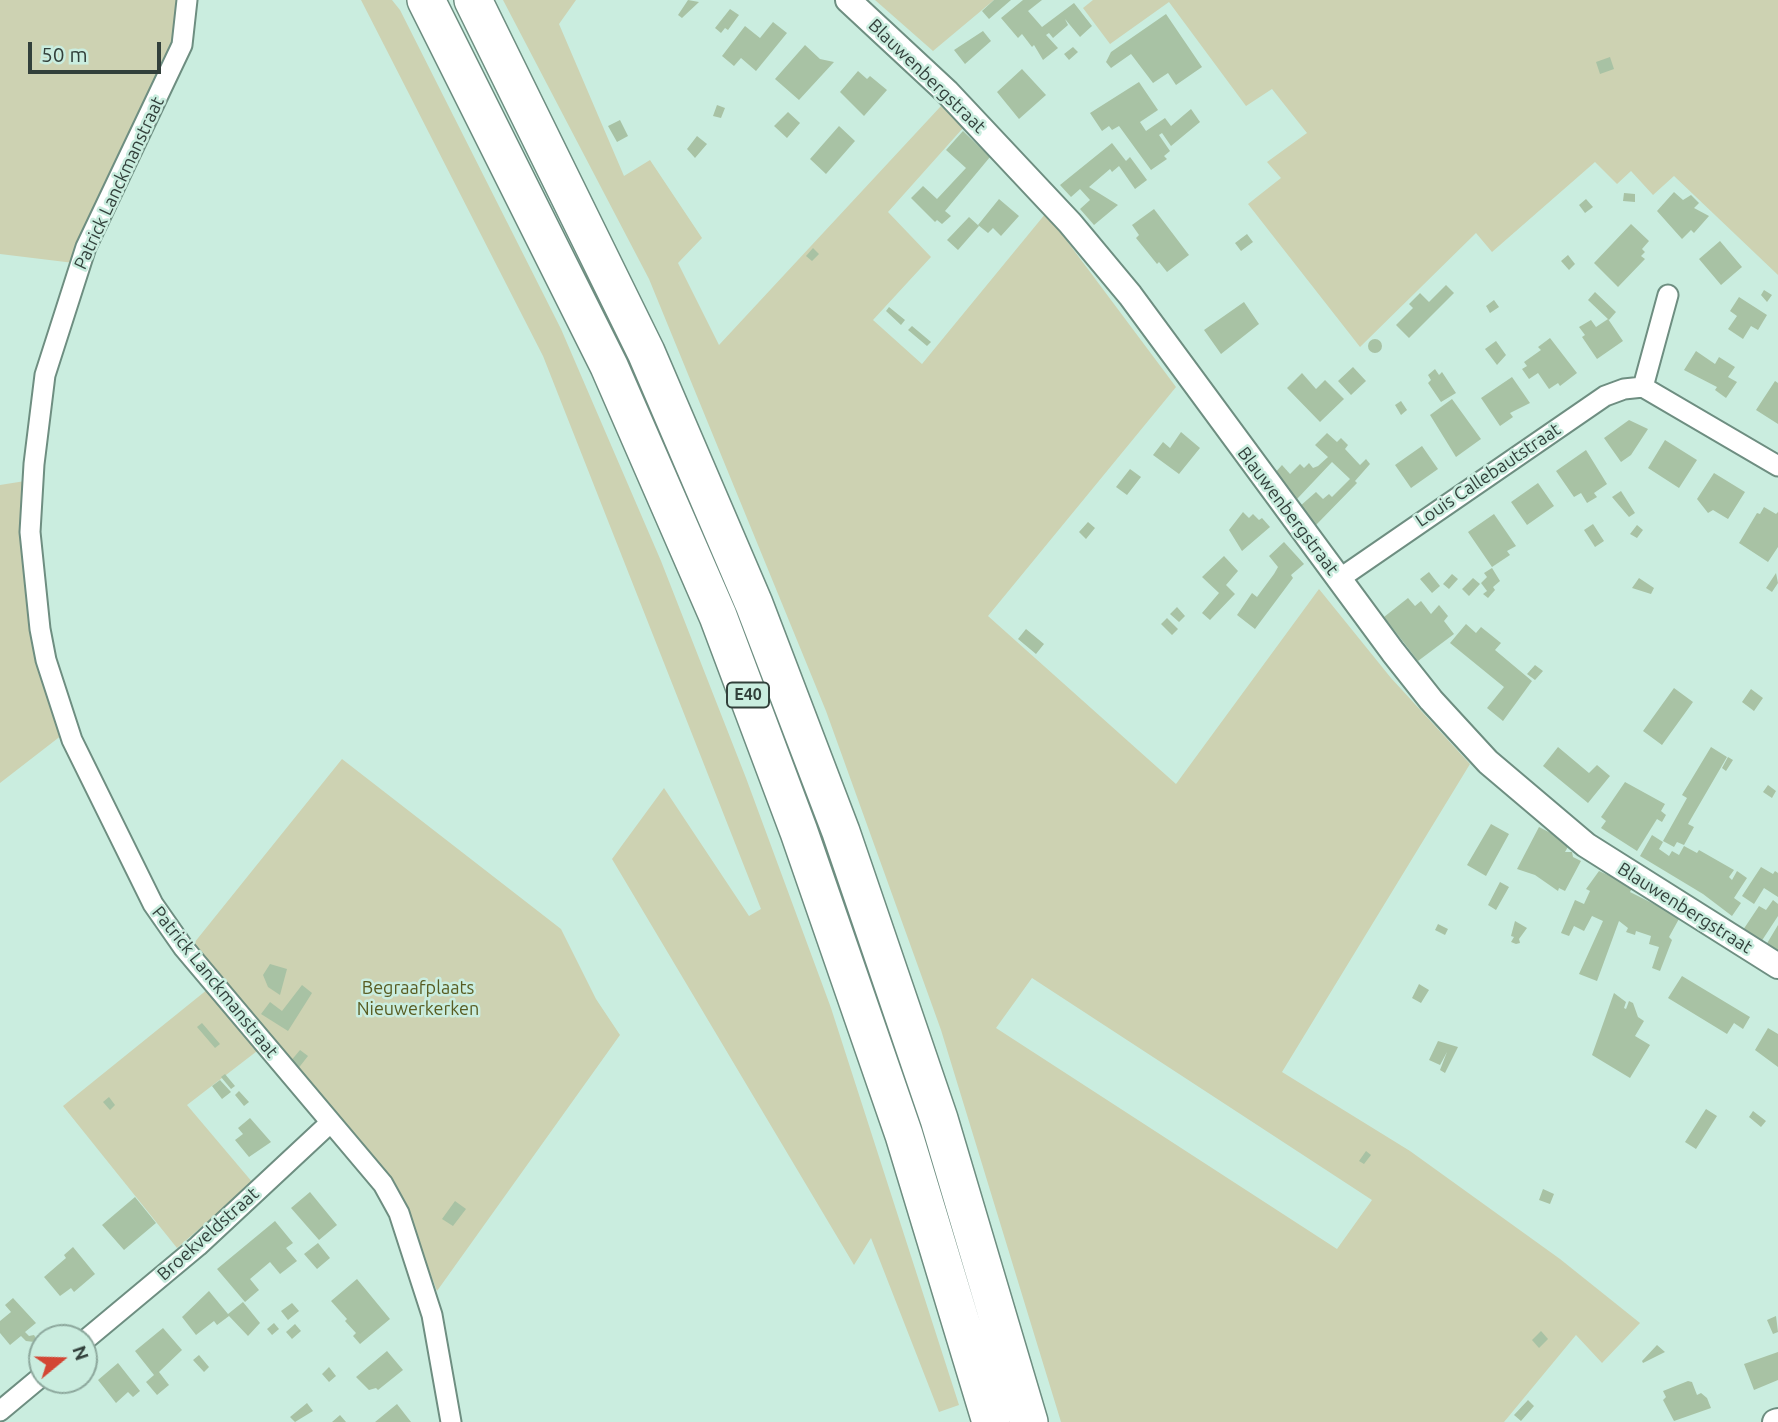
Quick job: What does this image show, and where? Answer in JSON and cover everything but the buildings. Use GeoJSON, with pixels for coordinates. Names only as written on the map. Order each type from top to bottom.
{"type":"FeatureCollection","features":[{"type":"Feature","properties":{"kind":"highway","name":"E40"},"geometry":{"type":"LineString","coordinates":[[426,0],[609,366],[718,616],[799,832],[904,1135],[991,1422]]}},
{"type":"Feature","properties":{"kind":"highway","name":"E40"},"geometry":{"type":"LineString","coordinates":[[473,0],[646,352],[754,604],[841,832],[935,1106],[1029,1422]]}},
{"type":"Feature","properties":{"kind":"street","name":"Patrick Lanckmanstraat"},"geometry":{"type":"LineString","coordinates":[[187,0],[182,45],[86,247],[45,375],[30,507],[34,596],[46,660],[72,740],[139,881],[183,947],[383,1184],[399,1213],[432,1315],[451,1422]]}},
{"type":"Feature","properties":{"kind":"street","name":"Blauwenbergstraat"},"geometry":{"type":"LineString","coordinates":[[848,0],[957,102],[1070,223],[1130,295],[1324,562],[1431,700],[1504,778],[1586,845],[1778,966]]}},
{"type":"Feature","properties":{"kind":"street"},"geometry":{"type":"LineString","coordinates":[[1668,295],[1643,387],[1778,466]]}},
{"type":"Feature","properties":{"kind":"street","name":"Louis Callebautstraat"},"geometry":{"type":"LineString","coordinates":[[1339,579],[1605,396],[1623,389],[1643,387]]}},
{"type":"Feature","properties":{"kind":"street","name":"Broekveldstraat"},"geometry":{"type":"LineString","coordinates":[[98,1329],[198,1246],[330,1123]]}},
{"type":"Feature","properties":{"kind":"street"},"geometry":{"type":"LineString","coordinates":[[0,1411],[28,1388]]}},
{"type":"Feature","properties":{"kind":"green space"},"geometry":{"type":"Polygon","coordinates":[[[0,0],[182,0],[182,21],[74,263],[0,254],[0,0]]]}},
{"type":"Feature","properties":{"kind":"green space"},"geometry":{"type":"Polygon","coordinates":[[[361,0],[392,0],[400,10],[561,329],[661,561],[746,778],[831,1008],[959,1405],[939,1412],[871,1238],[854,1265],[612,859],[664,788],[749,916],[761,909],[543,356],[361,0]]]}},
{"type":"Feature","properties":{"kind":"green space"},"geometry":{"type":"Polygon","coordinates":[[[503,0],[576,0],[559,24],[624,176],[650,160],[702,238],[678,263],[719,345],[941,106],[963,128],[888,212],[931,257],[873,320],[922,364],[1046,213],[1176,387],[988,616],[1176,784],[1319,589],[1391,678],[1470,764],[1282,1072],[1410,1151],[1560,1259],[1640,1323],[1602,1363],[1576,1335],[1504,1422],[1061,1422],[941,1030],[826,711],[649,279],[503,0]],[[1032,978],[996,1028],[1337,1249],[1372,1200],[1032,978]]]}},
{"type":"Feature","properties":{"kind":"green space"},"geometry":{"type":"Polygon","coordinates":[[[875,0],[994,0],[933,51],[875,0]]]}},
{"type":"Feature","properties":{"kind":"green space"},"geometry":{"type":"Polygon","coordinates":[[[1093,0],[1778,0],[1778,275],[1674,176],[1653,195],[1631,171],[1617,184],[1595,162],[1492,252],[1476,233],[1360,347],[1248,204],[1281,178],[1267,162],[1307,133],[1272,89],[1246,106],[1169,2],[1110,44],[1083,8],[1093,0]]]}},
{"type":"Feature","properties":{"kind":"green space"},"geometry":{"type":"Polygon","coordinates":[[[25,481],[23,562],[29,621],[62,735],[0,783],[0,485],[25,481]]]}},
{"type":"Feature","properties":{"kind":"green space","name":"Begraafplaats Nieuwerkerken"},"geometry":{"type":"Polygon","coordinates":[[[342,759],[561,929],[596,999],[620,1035],[437,1291],[406,1211],[190,948],[342,759]]]}},
{"type":"Feature","properties":{"kind":"green space"},"geometry":{"type":"Polygon","coordinates":[[[208,989],[261,1048],[187,1105],[253,1183],[177,1248],[63,1106],[208,989]]]}}]}
